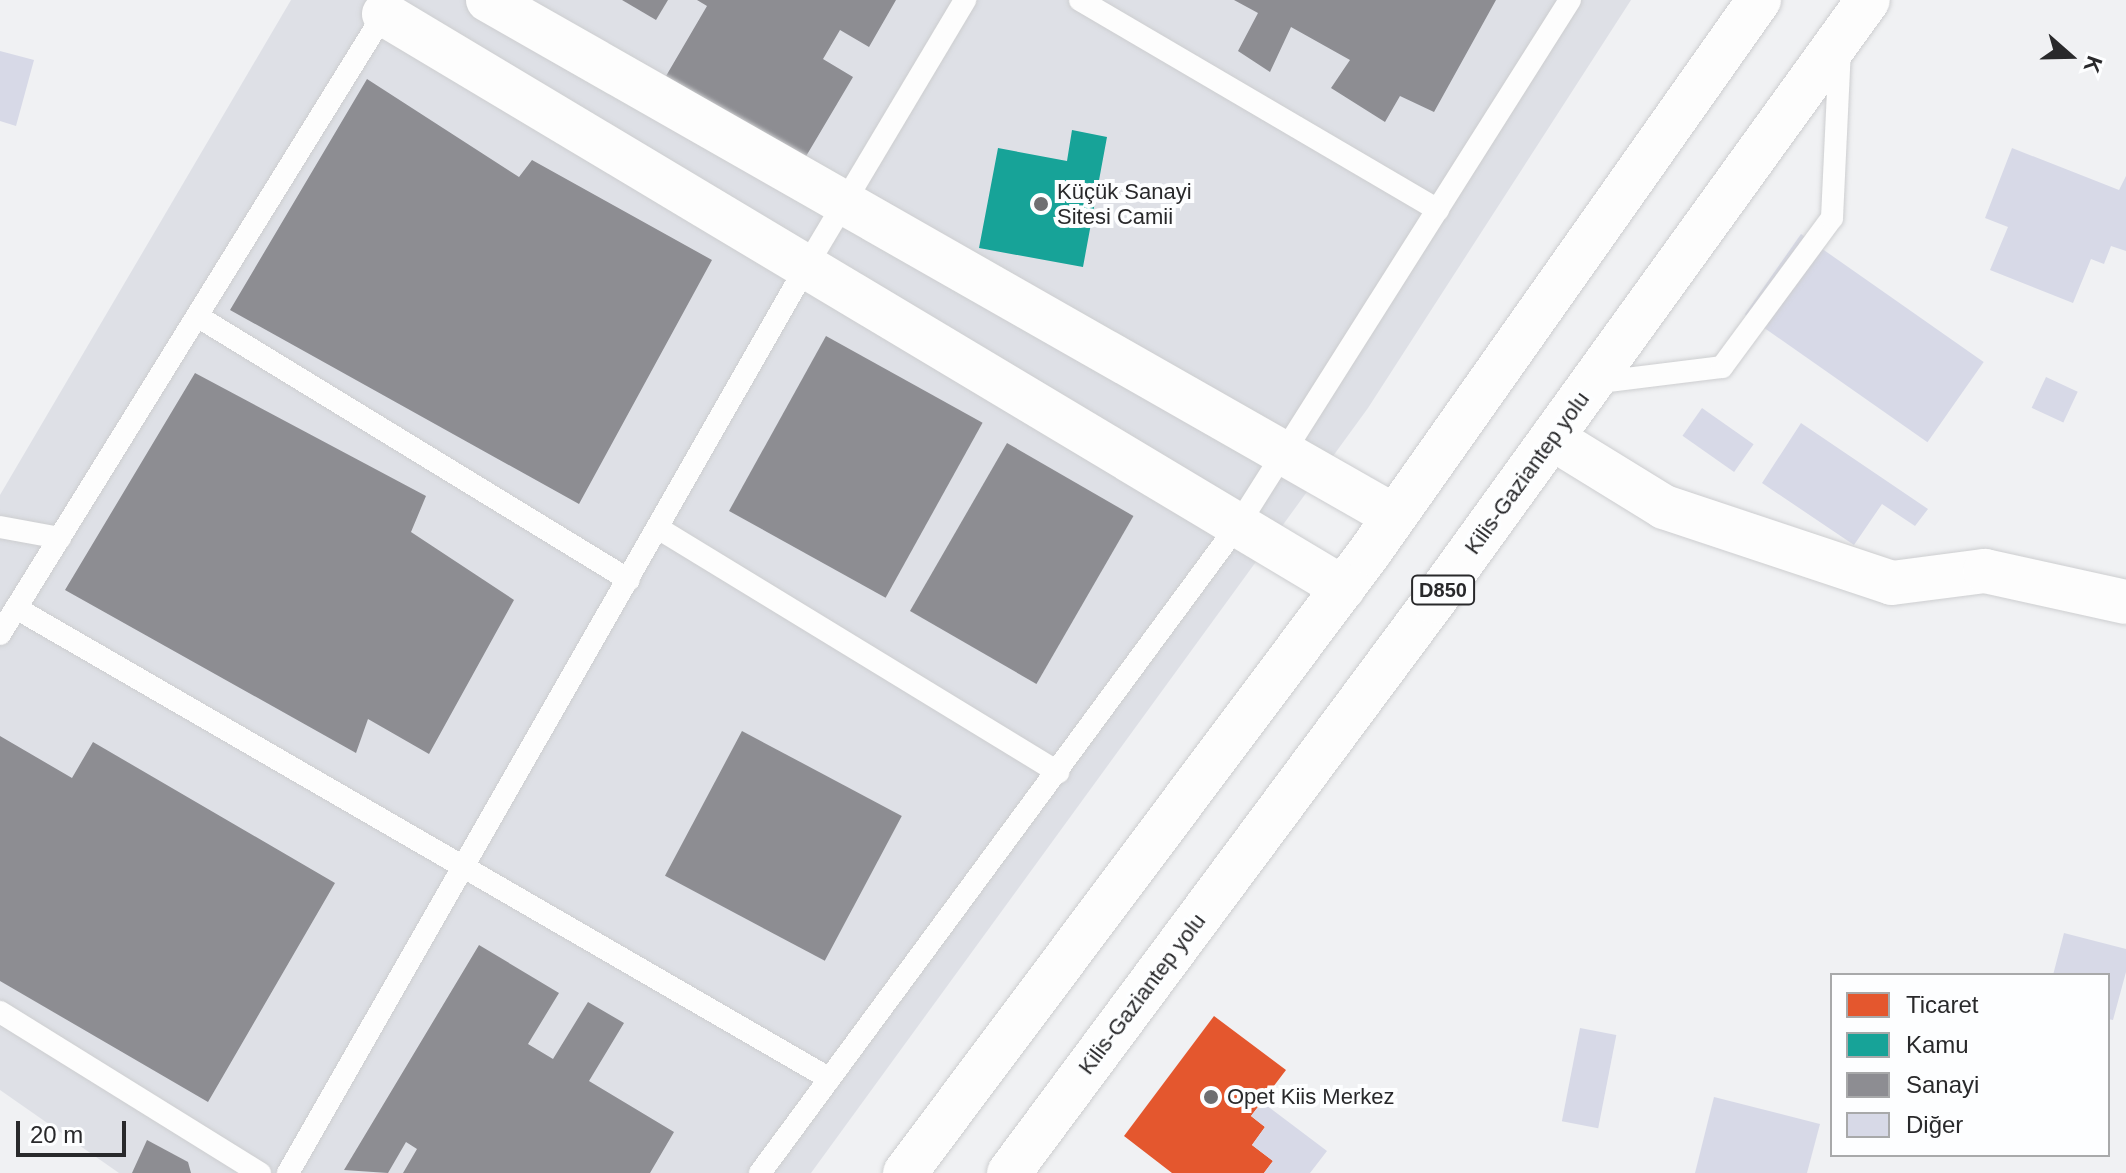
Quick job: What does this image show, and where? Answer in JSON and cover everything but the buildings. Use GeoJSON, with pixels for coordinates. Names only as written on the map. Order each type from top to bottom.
{"type":"FeatureCollection","features":[{"type":"Feature","properties":{"kind":"main road"},"geometry":{"type":"LineString","coordinates":[[488,0],[1394,516]]}},
{"type":"Feature","properties":{"kind":"main road"},"geometry":{"type":"LineString","coordinates":[[905,1173],[1343,588],[1759,0]]}},
{"type":"Feature","properties":{"kind":"main road","name":"Kilis-Gaziantep yolu"},"geometry":{"type":"LineString","coordinates":[[1009,1173],[1552,438],[1868,0]]}},
{"type":"Feature","properties":{"kind":"main road"},"geometry":{"type":"LineString","coordinates":[[388,7],[806,267],[1343,588]]}},
{"type":"Feature","properties":{"kind":"main road"},"geometry":{"type":"LineString","coordinates":[[1552,438],[1664,507],[1892,583],[1985,571],[2126,602]]}},
{"type":"Feature","properties":{"kind":"lane"},"geometry":{"type":"LineString","coordinates":[[288,1173],[466,868],[806,267],[965,0]]}},
{"type":"Feature","properties":{"kind":"lane"},"geometry":{"type":"LineString","coordinates":[[1080,0],[1438,210]]}},
{"type":"Feature","properties":{"kind":"lane"},"geometry":{"type":"LineString","coordinates":[[760,1173],[1238,525],[1570,0]]}},
{"type":"Feature","properties":{"kind":"lane"},"geometry":{"type":"LineString","coordinates":[[0,634],[388,7]]}},
{"type":"Feature","properties":{"kind":"lane"},"geometry":{"type":"LineString","coordinates":[[1592,383],[1722,367],[1832,218],[1841,37]]}},
{"type":"Feature","properties":{"kind":"lane"},"geometry":{"type":"LineString","coordinates":[[197,316],[629,580]]}},
{"type":"Feature","properties":{"kind":"lane"},"geometry":{"type":"LineString","coordinates":[[0,527],[60,538]]}},
{"type":"Feature","properties":{"kind":"lane"},"geometry":{"type":"LineString","coordinates":[[658,528],[1058,772]]}},
{"type":"Feature","properties":{"kind":"lane"},"geometry":{"type":"LineString","coordinates":[[16,608],[830,1079]]}},
{"type":"Feature","properties":{"kind":"lane"},"geometry":{"type":"LineString","coordinates":[[0,1012],[260,1173]]}},
{"type":"Feature","properties":{"kind":"shaded area"},"geometry":{"type":"Polygon","coordinates":[[[291,0],[1631,0],[1368,408],[811,1173],[119,1173],[0,1090],[0,495],[291,0]]]}},
{"type":"Feature","properties":{"kind":"place","name":"Küçük Sanayi Sitesi Camii"},"geometry":{"type":"Point","coordinates":[1041,204]}},
{"type":"Feature","properties":{"kind":"place","name":"Opet Kiis Merkez"},"geometry":{"type":"Point","coordinates":[1211,1097]}}]}
